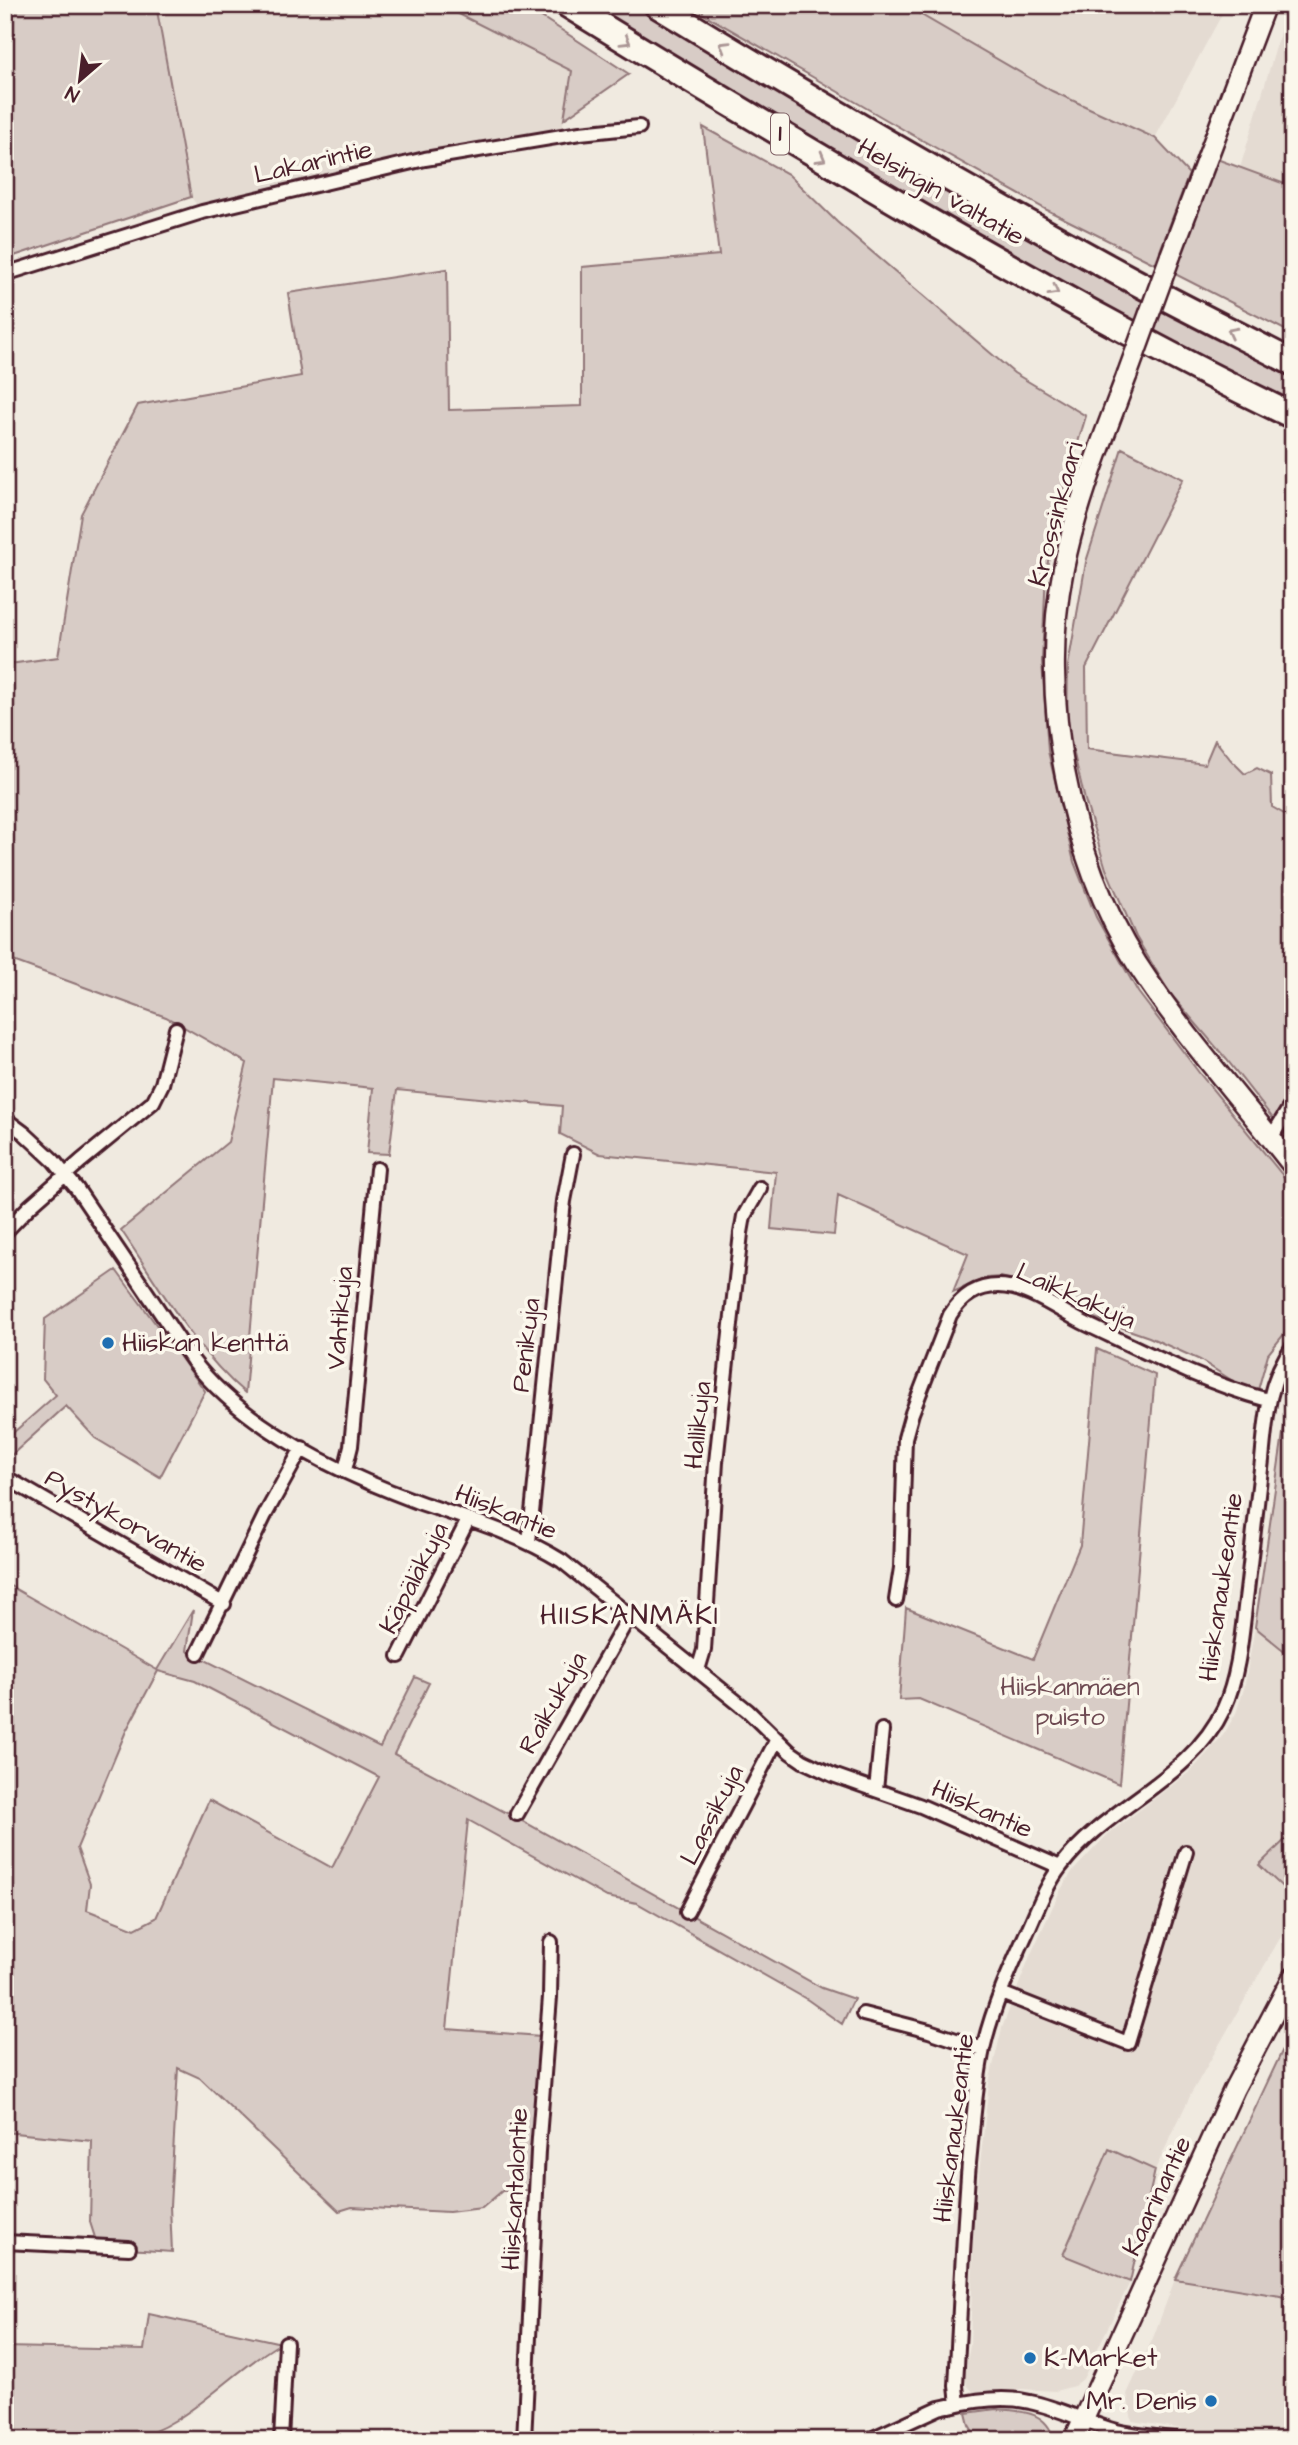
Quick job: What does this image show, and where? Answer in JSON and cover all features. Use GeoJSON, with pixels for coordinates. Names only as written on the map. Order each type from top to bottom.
{"type":"FeatureCollection","features":[{"type":"Feature","properties":{"kind":"highway","name":"Helsingin valtatie"},"geometry":{"type":"LineString","coordinates":[[568,5],[761,123],[994,258],[1285,414]]}},
{"type":"Feature","properties":{"kind":"highway","name":"Helsingin valtatie"},"geometry":{"type":"LineString","coordinates":[[657,5],[783,82],[1015,215],[1293,363]]}},
{"type":"Feature","properties":{"kind":"street","name":"Krossinkaari"},"geometry":{"type":"LineString","coordinates":[[1265,5],[1082,499],[1062,573],[1055,651],[1058,724],[1065,771],[1084,846],[1117,927],[1136,962],[1160,997],[1293,1166]]}},
{"type":"Feature","properties":{"kind":"street","name":"Lakarintie"},"geometry":{"type":"LineString","coordinates":[[5,274],[202,212],[412,162],[580,132],[639,127]]}},
{"type":"Feature","properties":{"kind":"street"},"geometry":{"type":"LineString","coordinates":[[5,1232],[30,1206],[153,1102],[162,1084],[176,1029]]}},
{"type":"Feature","properties":{"kind":"street"},"geometry":{"type":"LineString","coordinates":[[1271,1138],[1293,1103]]}},
{"type":"Feature","properties":{"kind":"street","name":"Hiiskantie"},"geometry":{"type":"LineString","coordinates":[[5,1119],[24,1133],[66,1175],[207,1379],[241,1410],[302,1448],[345,1470],[391,1491],[528,1542],[562,1560],[747,1711],[790,1752],[817,1768],[921,1806],[1060,1867]]}},
{"type":"Feature","properties":{"kind":"street","name":"Penikuja"},"geometry":{"type":"LineString","coordinates":[[528,1542],[564,1201],[573,1154]]}},
{"type":"Feature","properties":{"kind":"street","name":"Vahtikuja"},"geometry":{"type":"LineString","coordinates":[[345,1470],[351,1446],[377,1169]]}},
{"type":"Feature","properties":{"kind":"street","name":"Hallikuja"},"geometry":{"type":"LineString","coordinates":[[698,1670],[704,1650],[716,1462],[741,1233],[744,1216],[760,1188]]}},
{"type":"Feature","properties":{"kind":"street","name":"Laikkakuja"},"geometry":{"type":"LineString","coordinates":[[896,1600],[901,1568],[908,1426],[950,1315],[969,1294],[998,1286],[1019,1290],[1200,1377],[1268,1400]]}},
{"type":"Feature","properties":{"kind":"street","name":"Hiiskanaukeantie"},"geometry":{"type":"LineString","coordinates":[[869,2440],[939,2408],[958,2404],[956,2386],[966,2208],[974,2110],[983,2049],[1001,1993],[1023,1940],[1060,1867],[1096,1830],[1180,1765],[1212,1729],[1224,1708],[1232,1684],[1243,1622],[1268,1400],[1283,1360],[1293,1346]]}},
{"type":"Feature","properties":{"kind":"street"},"geometry":{"type":"LineString","coordinates":[[198,1653],[265,1515],[302,1448]]}},
{"type":"Feature","properties":{"kind":"street","name":"Pystykorvantie"},"geometry":{"type":"LineString","coordinates":[[5,1477],[224,1604]]}},
{"type":"Feature","properties":{"kind":"street","name":"Käpäläkuja"},"geometry":{"type":"LineString","coordinates":[[399,1656],[468,1520]]}},
{"type":"Feature","properties":{"kind":"street","name":"Raikukuja"},"geometry":{"type":"LineString","coordinates":[[517,1814],[630,1615]]}},
{"type":"Feature","properties":{"kind":"street"},"geometry":{"type":"LineString","coordinates":[[876,1790],[882,1730]]}},
{"type":"Feature","properties":{"kind":"street","name":"Lassikuja"},"geometry":{"type":"LineString","coordinates":[[687,1912],[777,1739]]}},
{"type":"Feature","properties":{"kind":"street"},"geometry":{"type":"LineString","coordinates":[[1001,1993],[1128,2043],[1186,1852]]}},
{"type":"Feature","properties":{"kind":"street","name":"Hiiskantalontie"},"geometry":{"type":"LineString","coordinates":[[524,2440],[551,1942]]}},
{"type":"Feature","properties":{"kind":"street","name":"Kaarinantie"},"geometry":{"type":"LineString","coordinates":[[1074,2440],[1234,2089],[1293,1977]]}},
{"type":"Feature","properties":{"kind":"street"},"geometry":{"type":"LineString","coordinates":[[863,2014],[929,2031],[983,2049]]}},
{"type":"Feature","properties":{"kind":"street"},"geometry":{"type":"LineString","coordinates":[[5,2242],[129,2248]]}},
{"type":"Feature","properties":{"kind":"street"},"geometry":{"type":"LineString","coordinates":[[281,2440],[286,2343]]}},
{"type":"Feature","properties":{"kind":"street","name":"Hiiskanaukeantie"},"geometry":{"type":"LineString","coordinates":[[939,2408],[968,2402],[1016,2399],[1043,2405],[1114,2430],[1186,2440]]}},
{"type":"Feature","properties":{"kind":"shaded area"},"geometry":{"type":"Polygon","coordinates":[[[156,5],[441,5],[572,71],[561,136],[202,212],[191,197],[156,5]]]}},
{"type":"Feature","properties":{"kind":"shaded area"},"geometry":{"type":"Polygon","coordinates":[[[904,5],[1227,5],[1155,138],[1052,91],[904,5]]]}},
{"type":"Feature","properties":{"kind":"shaded area"},"geometry":{"type":"Polygon","coordinates":[[[1285,5],[1293,5],[1293,187],[1240,168],[1279,37],[1285,5]]]}},
{"type":"Feature","properties":{"kind":"shaded area"},"geometry":{"type":"Polygon","coordinates":[[[1255,1627],[1293,1658],[1293,1832],[1259,1865],[1293,1897],[1293,1921],[1279,1940],[1191,2094],[1155,2170],[1108,2150],[1063,2255],[1130,2282],[1083,2379],[1074,2386],[1055,2391],[1021,2389],[976,2395],[967,2385],[965,2374],[970,2345],[974,2220],[989,2083],[1002,2028],[1030,1956],[1060,1891],[1072,1872],[1107,1835],[1192,1770],[1224,1734],[1236,1713],[1244,1689],[1255,1627]]]}},
{"type":"Feature","properties":{"kind":"shaded area"},"geometry":{"type":"Polygon","coordinates":[[[1175,2279],[1293,2298],[1293,2440],[1254,2440],[1132,2421],[1127,2394],[1153,2338],[1175,2279]]]}},
{"type":"Feature","properties":{"kind":"green space"},"geometry":{"type":"Polygon","coordinates":[[[5,5],[156,5],[191,197],[5,259],[5,5]]]}},
{"type":"Feature","properties":{"kind":"green space"},"geometry":{"type":"Polygon","coordinates":[[[441,5],[523,5],[629,74],[564,119],[572,71],[441,5]]]}},
{"type":"Feature","properties":{"kind":"green space"},"geometry":{"type":"Polygon","coordinates":[[[586,5],[636,5],[840,129],[1045,247],[1293,374],[1293,404],[1034,270],[586,5]]]}},
{"type":"Feature","properties":{"kind":"green space"},"geometry":{"type":"Polygon","coordinates":[[[706,5],[904,5],[1052,91],[1155,138],[1189,174],[1155,264],[1047,210],[911,134],[702,13],[706,5]]]}},
{"type":"Feature","properties":{"kind":"green space"},"geometry":{"type":"Polygon","coordinates":[[[703,127],[788,174],[837,222],[1014,373],[1086,416],[1063,492],[1046,571],[1042,661],[1048,751],[1074,862],[1096,917],[1138,992],[1200,1074],[1293,1188],[1293,1323],[1268,1354],[1258,1390],[1239,1385],[1200,1360],[1149,1337],[1094,1318],[1026,1284],[1001,1277],[986,1278],[953,1292],[968,1254],[838,1195],[834,1235],[771,1229],[776,1172],[600,1154],[560,1134],[562,1106],[397,1090],[389,1154],[367,1153],[373,1088],[273,1078],[245,1393],[194,1337],[121,1230],[228,1142],[247,1063],[166,1017],[5,958],[5,679],[10,664],[58,657],[81,514],[138,405],[301,376],[288,293],[447,269],[449,410],[582,406],[582,267],[719,255],[703,127]]]}},
{"type":"Feature","properties":{"kind":"green space"},"geometry":{"type":"Polygon","coordinates":[[[1214,158],[1293,187],[1293,334],[1175,274],[1214,158]]]}},
{"type":"Feature","properties":{"kind":"green space"},"geometry":{"type":"Polygon","coordinates":[[[1122,448],[1183,479],[1086,668],[1087,749],[1205,764],[1215,740],[1245,774],[1257,768],[1271,775],[1272,807],[1293,819],[1293,1144],[1169,992],[1136,937],[1106,869],[1085,800],[1067,725],[1068,666],[1086,562],[1122,448]]]}},
{"type":"Feature","properties":{"kind":"green space"},"geometry":{"type":"Polygon","coordinates":[[[116,1270],[205,1391],[160,1477],[95,1438],[66,1406],[6,1460],[5,1440],[56,1395],[43,1379],[45,1319],[116,1270]]]}},
{"type":"Feature","properties":{"kind":"green space","name":"Hiiskanmäen puisto"},"geometry":{"type":"Polygon","coordinates":[[[1097,1349],[1155,1375],[1119,1784],[919,1699],[899,1700],[906,1608],[1033,1659],[1080,1545],[1097,1349]]]}},
{"type":"Feature","properties":{"kind":"green space"},"geometry":{"type":"Polygon","coordinates":[[[1289,1392],[1293,1395],[1293,1658],[1255,1627],[1289,1392]]]}},
{"type":"Feature","properties":{"kind":"green space"},"geometry":{"type":"Polygon","coordinates":[[[5,1583],[157,1670],[193,1610],[187,1651],[380,1747],[415,1677],[429,1683],[394,1754],[528,1824],[822,1988],[854,1999],[842,2024],[808,2000],[637,1903],[607,1897],[468,1820],[447,2029],[541,2036],[528,2190],[502,2191],[482,2208],[449,2212],[352,2207],[339,2211],[200,2078],[178,2068],[170,2206],[172,2252],[98,2247],[90,2222],[92,2141],[5,2132],[5,1583]],[[158,1671],[126,1731],[77,1848],[90,1884],[87,1910],[135,1929],[156,1918],[209,1800],[332,1868],[379,1777],[195,1681],[158,1671]]]}},
{"type":"Feature","properties":{"kind":"green space"},"geometry":{"type":"Polygon","coordinates":[[[1293,1832],[1293,1897],[1259,1865],[1293,1832]]]}},
{"type":"Feature","properties":{"kind":"green space"},"geometry":{"type":"Polygon","coordinates":[[[1293,2032],[1293,2298],[1175,2279],[1284,2047],[1293,2032]]]}},
{"type":"Feature","properties":{"kind":"green space"},"geometry":{"type":"Polygon","coordinates":[[[1109,2149],[1155,2170],[1130,2282],[1063,2255],[1109,2149]]]}},
{"type":"Feature","properties":{"kind":"green space"},"geometry":{"type":"Polygon","coordinates":[[[149,2314],[281,2343],[187,2413],[147,2434],[125,2440],[5,2440],[5,2347],[144,2350],[149,2314]]]}},
{"type":"Feature","properties":{"kind":"green space"},"geometry":{"type":"Polygon","coordinates":[[[996,2409],[1023,2412],[1039,2418],[1050,2430],[1054,2440],[978,2440],[969,2425],[966,2413],[996,2409]]]}},
{"type":"Feature","properties":{"kind":"place","name":"Hiiskan kenttä"},"geometry":{"type":"Point","coordinates":[108,1343]}},
{"type":"Feature","properties":{"kind":"place","name":"K-Market"},"geometry":{"type":"Point","coordinates":[1030,2358]}},
{"type":"Feature","properties":{"kind":"place","name":"Mr. Denis"},"geometry":{"type":"Point","coordinates":[1211,2401]}},
{"type":"Feature","properties":{"kind":"district","name":"HIISKANMÄKI"},"geometry":{"type":"Point","coordinates":[630,1615]}}]}
